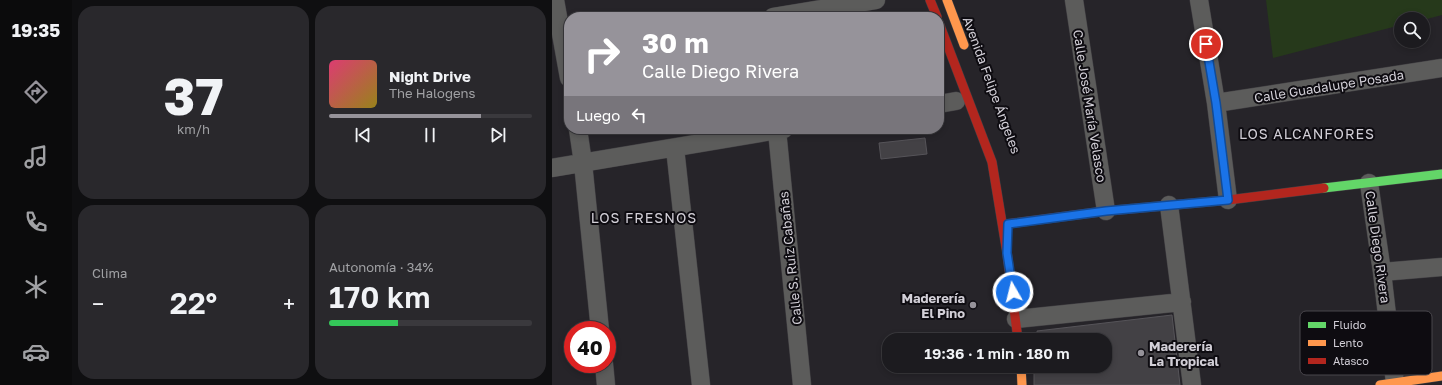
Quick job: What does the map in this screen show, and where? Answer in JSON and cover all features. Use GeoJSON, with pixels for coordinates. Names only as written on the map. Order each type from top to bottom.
{"type":"FeatureCollection","features":[{"type":"Feature","properties":{"kind":"street"},"geometry":{"type":"LineString","coordinates":[[555,0],[562,52]]}},
{"type":"Feature","properties":{"kind":"street"},"geometry":{"type":"LineString","coordinates":[[804,12],[876,0]]}},
{"type":"Feature","properties":{"kind":"street"},"geometry":{"type":"LineString","coordinates":[[930,0],[935,12]]}},
{"type":"Feature","properties":{"kind":"street","name":"Avenida Felipe Ángeles"},"geometry":{"type":"LineString","coordinates":[[947,0],[966,52]]}},
{"type":"Feature","properties":{"kind":"street","name":"Calle José María Velasco"},"geometry":{"type":"LineString","coordinates":[[1074,0],[1106,211]]}},
{"type":"Feature","properties":{"kind":"street"},"geometry":{"type":"LineString","coordinates":[[1199,0],[1216,103],[1228,200]]}},
{"type":"Feature","properties":{"kind":"street","name":"Avenida Felipe Ángeles"},"geometry":{"type":"LineString","coordinates":[[944,36],[992,162],[1007,253],[1017,333]]}},
{"type":"Feature","properties":{"kind":"street","name":"Calle Guadalupe Posada"},"geometry":{"type":"LineString","coordinates":[[1216,103],[1442,68]]}},
{"type":"Feature","properties":{"kind":"street"},"geometry":{"type":"LineString","coordinates":[[579,134],[584,163],[599,321]]}},
{"type":"Feature","properties":{"kind":"street"},"geometry":{"type":"LineString","coordinates":[[552,168],[757,134]]}},
{"type":"Feature","properties":{"kind":"street","name":"Calle S. Ruiz Cabañas"},"geometry":{"type":"LineString","coordinates":[[781,134],[802,385]]}},
{"type":"Feature","properties":{"kind":"street"},"geometry":{"type":"LineString","coordinates":[[675,148],[701,385]]}},
{"type":"Feature","properties":{"kind":"street","name":"Calle Diego Rivera"},"geometry":{"type":"LineString","coordinates":[[1008,224],[1106,211],[1228,200],[1442,174]]}},
{"type":"Feature","properties":{"kind":"street","name":"Calle Diego Rivera"},"geometry":{"type":"LineString","coordinates":[[1369,183],[1382,272],[1384,311]]}},
{"type":"Feature","properties":{"kind":"street","name":"Avenida Felipe Ángeles"},"geometry":{"type":"LineString","coordinates":[[1007,202],[1007,253]]}},
{"type":"Feature","properties":{"kind":"street"},"geometry":{"type":"LineString","coordinates":[[1170,205],[1192,385]]}},
{"type":"Feature","properties":{"kind":"street"},"geometry":{"type":"LineString","coordinates":[[1382,272],[1442,267]]}},
{"type":"Feature","properties":{"kind":"street"},"geometry":{"type":"LineString","coordinates":[[1016,319],[1182,302]]}},
{"type":"Feature","properties":{"kind":"street"},"geometry":{"type":"LineString","coordinates":[[605,373],[606,385]]}},
{"type":"Feature","properties":{"kind":"street"},"geometry":{"type":"LineString","coordinates":[[1021,373],[1022,385]]}},
{"type":"Feature","properties":{"kind":"street"},"geometry":{"type":"LineString","coordinates":[[1387,384],[1442,376]]}},
{"type":"Feature","properties":{"kind":"green space"},"geometry":{"type":"Polygon","coordinates":[[[1266,0],[1442,0],[1442,15],[1430,18],[1430,12],[1394,12],[1394,27],[1273,58],[1266,0]]]}},
{"type":"Feature","properties":{"kind":"building"},"geometry":{"type":"Polygon","coordinates":[[[925,138],[927,154],[881,159],[879,143],[925,138]]]}},
{"type":"Feature","properties":{"kind":"building","name":"Maderería La Tropical"},"geometry":{"type":"Polygon","coordinates":[[[1172,315],[1180,385],[1034,385],[1034,373],[1112,373],[1112,333],[1037,333],[1037,331],[1172,315]]]}},
{"type":"Feature","properties":{"kind":"traffic: fast"},"geometry":{"type":"LineString","coordinates":[[1324,188],[1442,174]]}},
{"type":"Feature","properties":{"kind":"traffic: slow"},"geometry":{"type":"LineString","coordinates":[[947,0],[964,45]]}},
{"type":"Feature","properties":{"kind":"traffic: slow"},"geometry":{"type":"LineString","coordinates":[[1021,373],[1022,385]]}},
{"type":"Feature","properties":{"kind":"traffic: slow"},"geometry":{"type":"LineString","coordinates":[[1380,385],[1442,376]]}},
{"type":"Feature","properties":{"kind":"traffic: jam"},"geometry":{"type":"LineString","coordinates":[[930,0],[935,12]]}},
{"type":"Feature","properties":{"kind":"traffic: jam"},"geometry":{"type":"LineString","coordinates":[[944,36],[992,162],[1007,253],[1017,333]]}},
{"type":"Feature","properties":{"kind":"traffic: jam"},"geometry":{"type":"LineString","coordinates":[[1007,224],[1106,211],[1228,200],[1324,188]]}},
{"type":"Feature","properties":{"kind":"place","name":"Maderería El Pino"},"geometry":{"type":"Point","coordinates":[973,305]}},
{"type":"Feature","properties":{"kind":"place","name":"Maderería La Tropical"},"geometry":{"type":"Point","coordinates":[1141,353]}},
{"type":"Feature","properties":{"kind":"district","name":"LOS ALCANFORES"},"geometry":{"type":"Point","coordinates":[1307,134]}},
{"type":"Feature","properties":{"kind":"district","name":"LOS FRESNOS"},"geometry":{"type":"Point","coordinates":[644,218]}},
{"type":"Feature","properties":{"kind":"route"},"geometry":{"type":"LineString","coordinates":[[1013,292],[1007,253],[1008,224],[1106,211],[1228,200],[1216,103],[1206,44]]}}]}
